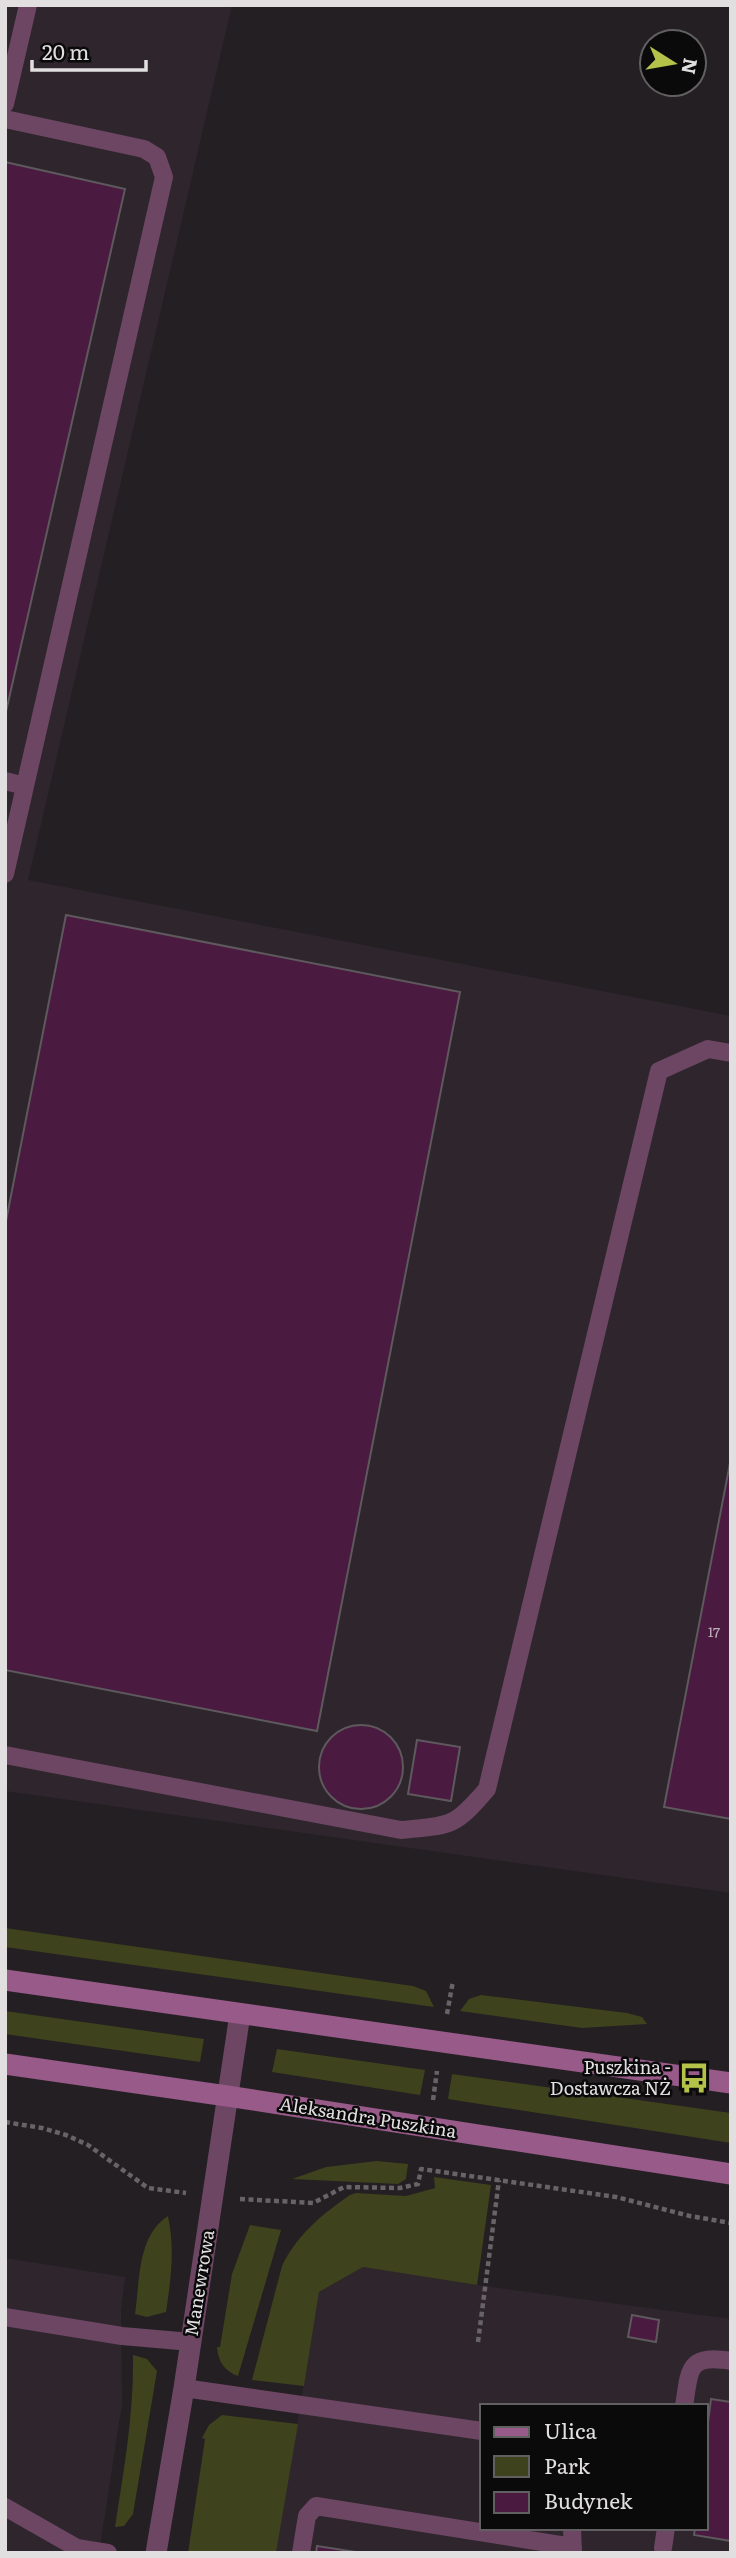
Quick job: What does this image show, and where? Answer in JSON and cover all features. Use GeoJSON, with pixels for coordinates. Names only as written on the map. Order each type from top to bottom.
{"type":"FeatureCollection","features":[{"type":"Feature","properties":{"kind":"main road"},"geometry":{"type":"LineString","coordinates":[[5,1980],[731,2083]]}},
{"type":"Feature","properties":{"kind":"main road","name":"Aleksandra Puszkina"},"geometry":{"type":"LineString","coordinates":[[5,2064],[731,2174]]}},
{"type":"Feature","properties":{"kind":"street","name":"Manewrowa"},"geometry":{"type":"LineString","coordinates":[[156,2553],[184,2388],[240,2014]]}},
{"type":"Feature","properties":{"kind":"lane"},"geometry":{"type":"LineString","coordinates":[[5,104],[28,5]]}},
{"type":"Feature","properties":{"kind":"lane"},"geometry":{"type":"LineString","coordinates":[[5,119],[144,149],[157,157],[164,177],[5,874]]}},
{"type":"Feature","properties":{"kind":"lane"},"geometry":{"type":"LineString","coordinates":[[5,781],[25,786]]}},
{"type":"Feature","properties":{"kind":"lane"},"geometry":{"type":"LineString","coordinates":[[5,1755],[401,1830],[454,1824],[470,1810],[487,1789],[659,1071],[708,1049],[731,1053]]}},
{"type":"Feature","properties":{"kind":"lane"},"geometry":{"type":"LineString","coordinates":[[5,2317],[122,2336],[191,2342]]}},
{"type":"Feature","properties":{"kind":"lane"},"geometry":{"type":"LineString","coordinates":[[684,2404],[690,2370],[699,2361],[715,2358],[731,2361]]}},
{"type":"Feature","properties":{"kind":"lane"},"geometry":{"type":"LineString","coordinates":[[184,2388],[480,2431]]}},
{"type":"Feature","properties":{"kind":"lane"},"geometry":{"type":"LineString","coordinates":[[301,2553],[307,2516],[316,2506],[573,2550],[572,2530]]}},
{"type":"Feature","properties":{"kind":"lane"},"geometry":{"type":"LineString","coordinates":[[5,2507],[77,2548],[108,2553]]}},
{"type":"Feature","properties":{"kind":"lane"},"geometry":{"type":"LineString","coordinates":[[663,2548],[666,2530]]}},
{"type":"Feature","properties":{"kind":"path"},"geometry":{"type":"LineString","coordinates":[[5,2122],[42,2127],[66,2134],[88,2145],[148,2188],[313,2203],[344,2187],[400,2188],[418,2184],[453,1980]]}},
{"type":"Feature","properties":{"kind":"path"},"geometry":{"type":"LineString","coordinates":[[421,2169],[616,2197],[690,2216],[731,2223]]}},
{"type":"Feature","properties":{"kind":"path"},"geometry":{"type":"LineString","coordinates":[[478,2342],[499,2180]]}},
{"type":"Feature","properties":{"kind":"shaded area"},"geometry":{"type":"Polygon","coordinates":[[[5,5],[232,5],[28,880],[731,1016],[731,1893],[5,1791],[5,5]]]}},
{"type":"Feature","properties":{"kind":"shaded area"},"geometry":{"type":"Polygon","coordinates":[[[5,2258],[125,2277],[121,2311],[122,2404],[99,2553],[5,2553],[5,2258]]]}},
{"type":"Feature","properties":{"kind":"shaded area"},"geometry":{"type":"Polygon","coordinates":[[[363,2267],[731,2319],[731,2553],[276,2553],[319,2292],[363,2267]]]}},
{"type":"Feature","properties":{"kind":"green space"},"geometry":{"type":"Polygon","coordinates":[[[5,1928],[413,1986],[426,1991],[434,2007],[5,1947],[5,1928]]]}},
{"type":"Feature","properties":{"kind":"green space"},"geometry":{"type":"Polygon","coordinates":[[[481,1995],[627,2013],[642,2017],[647,2024],[582,2028],[460,2011],[469,1999],[481,1995]]]}},
{"type":"Feature","properties":{"kind":"green space"},"geometry":{"type":"Polygon","coordinates":[[[5,2011],[204,2039],[200,2062],[5,2034],[5,2011]]]}},
{"type":"Feature","properties":{"kind":"green space"},"geometry":{"type":"Polygon","coordinates":[[[277,2049],[425,2070],[420,2095],[272,2072],[277,2049]]]}},
{"type":"Feature","properties":{"kind":"green space"},"geometry":{"type":"Polygon","coordinates":[[[452,2074],[731,2113],[731,2143],[448,2099],[452,2074]]]}},
{"type":"Feature","properties":{"kind":"green space"},"geometry":{"type":"Polygon","coordinates":[[[377,2161],[408,2164],[406,2179],[398,2184],[292,2179],[326,2167],[377,2161]]]}},
{"type":"Feature","properties":{"kind":"green space"},"geometry":{"type":"Polygon","coordinates":[[[434,2177],[491,2185],[477,2285],[363,2267],[319,2292],[304,2386],[252,2380],[282,2266],[302,2235],[350,2195],[356,2193],[406,2196],[435,2188],[434,2177]]]}},
{"type":"Feature","properties":{"kind":"green space"},"geometry":{"type":"Polygon","coordinates":[[[168,2216],[172,2252],[166,2312],[147,2317],[135,2314],[145,2247],[150,2235],[168,2216]]]}},
{"type":"Feature","properties":{"kind":"green space"},"geometry":{"type":"Polygon","coordinates":[[[250,2225],[281,2230],[238,2376],[223,2365],[217,2347],[220,2347],[232,2274],[250,2225]]]}},
{"type":"Feature","properties":{"kind":"green space"},"geometry":{"type":"Polygon","coordinates":[[[133,2355],[147,2359],[157,2371],[133,2514],[124,2526],[115,2527],[130,2420],[133,2355]]]}},
{"type":"Feature","properties":{"kind":"green space"},"geometry":{"type":"Polygon","coordinates":[[[222,2415],[298,2424],[276,2553],[188,2553],[205,2439],[202,2438],[209,2425],[222,2415]]]}},
{"type":"Feature","properties":{"kind":"building"},"geometry":{"type":"Polygon","coordinates":[[[5,162],[125,189],[5,716],[5,162]]]}},
{"type":"Feature","properties":{"kind":"building"},"geometry":{"type":"Polygon","coordinates":[[[66,915],[460,992],[317,1731],[5,1670],[5,1226],[66,915]]]}},
{"type":"Feature","properties":{"kind":"building"},"geometry":{"type":"Polygon","coordinates":[[[731,1458],[731,1819],[664,1807],[731,1458]]]}},
{"type":"Feature","properties":{"kind":"building"},"geometry":{"type":"Polygon","coordinates":[[[361,1725],[377,1728],[391,1737],[400,1751],[403,1767],[400,1783],[391,1797],[377,1806],[361,1809],[345,1806],[331,1797],[322,1783],[319,1767],[322,1751],[331,1737],[345,1728],[361,1725]]]}},
{"type":"Feature","properties":{"kind":"building"},"geometry":{"type":"Polygon","coordinates":[[[417,1740],[460,1747],[451,1801],[408,1794],[417,1740]]]}},
{"type":"Feature","properties":{"kind":"building"},"geometry":{"type":"Polygon","coordinates":[[[632,2315],[659,2320],[656,2342],[628,2337],[632,2315]]]}},
{"type":"Feature","properties":{"kind":"building"},"geometry":{"type":"Polygon","coordinates":[[[711,2399],[731,2402],[731,2541],[694,2535],[695,2530],[708,2530],[708,2422],[711,2399]]]}},
{"type":"Feature","properties":{"kind":"building"},"geometry":{"type":"Polygon","coordinates":[[[317,2546],[362,2553],[316,2553],[317,2546]]]}},
{"type":"Feature","properties":{"kind":"place","name":"Puszkina - Dostawcza NŻ"},"geometry":{"type":"Point","coordinates":[694,2078]}}]}
